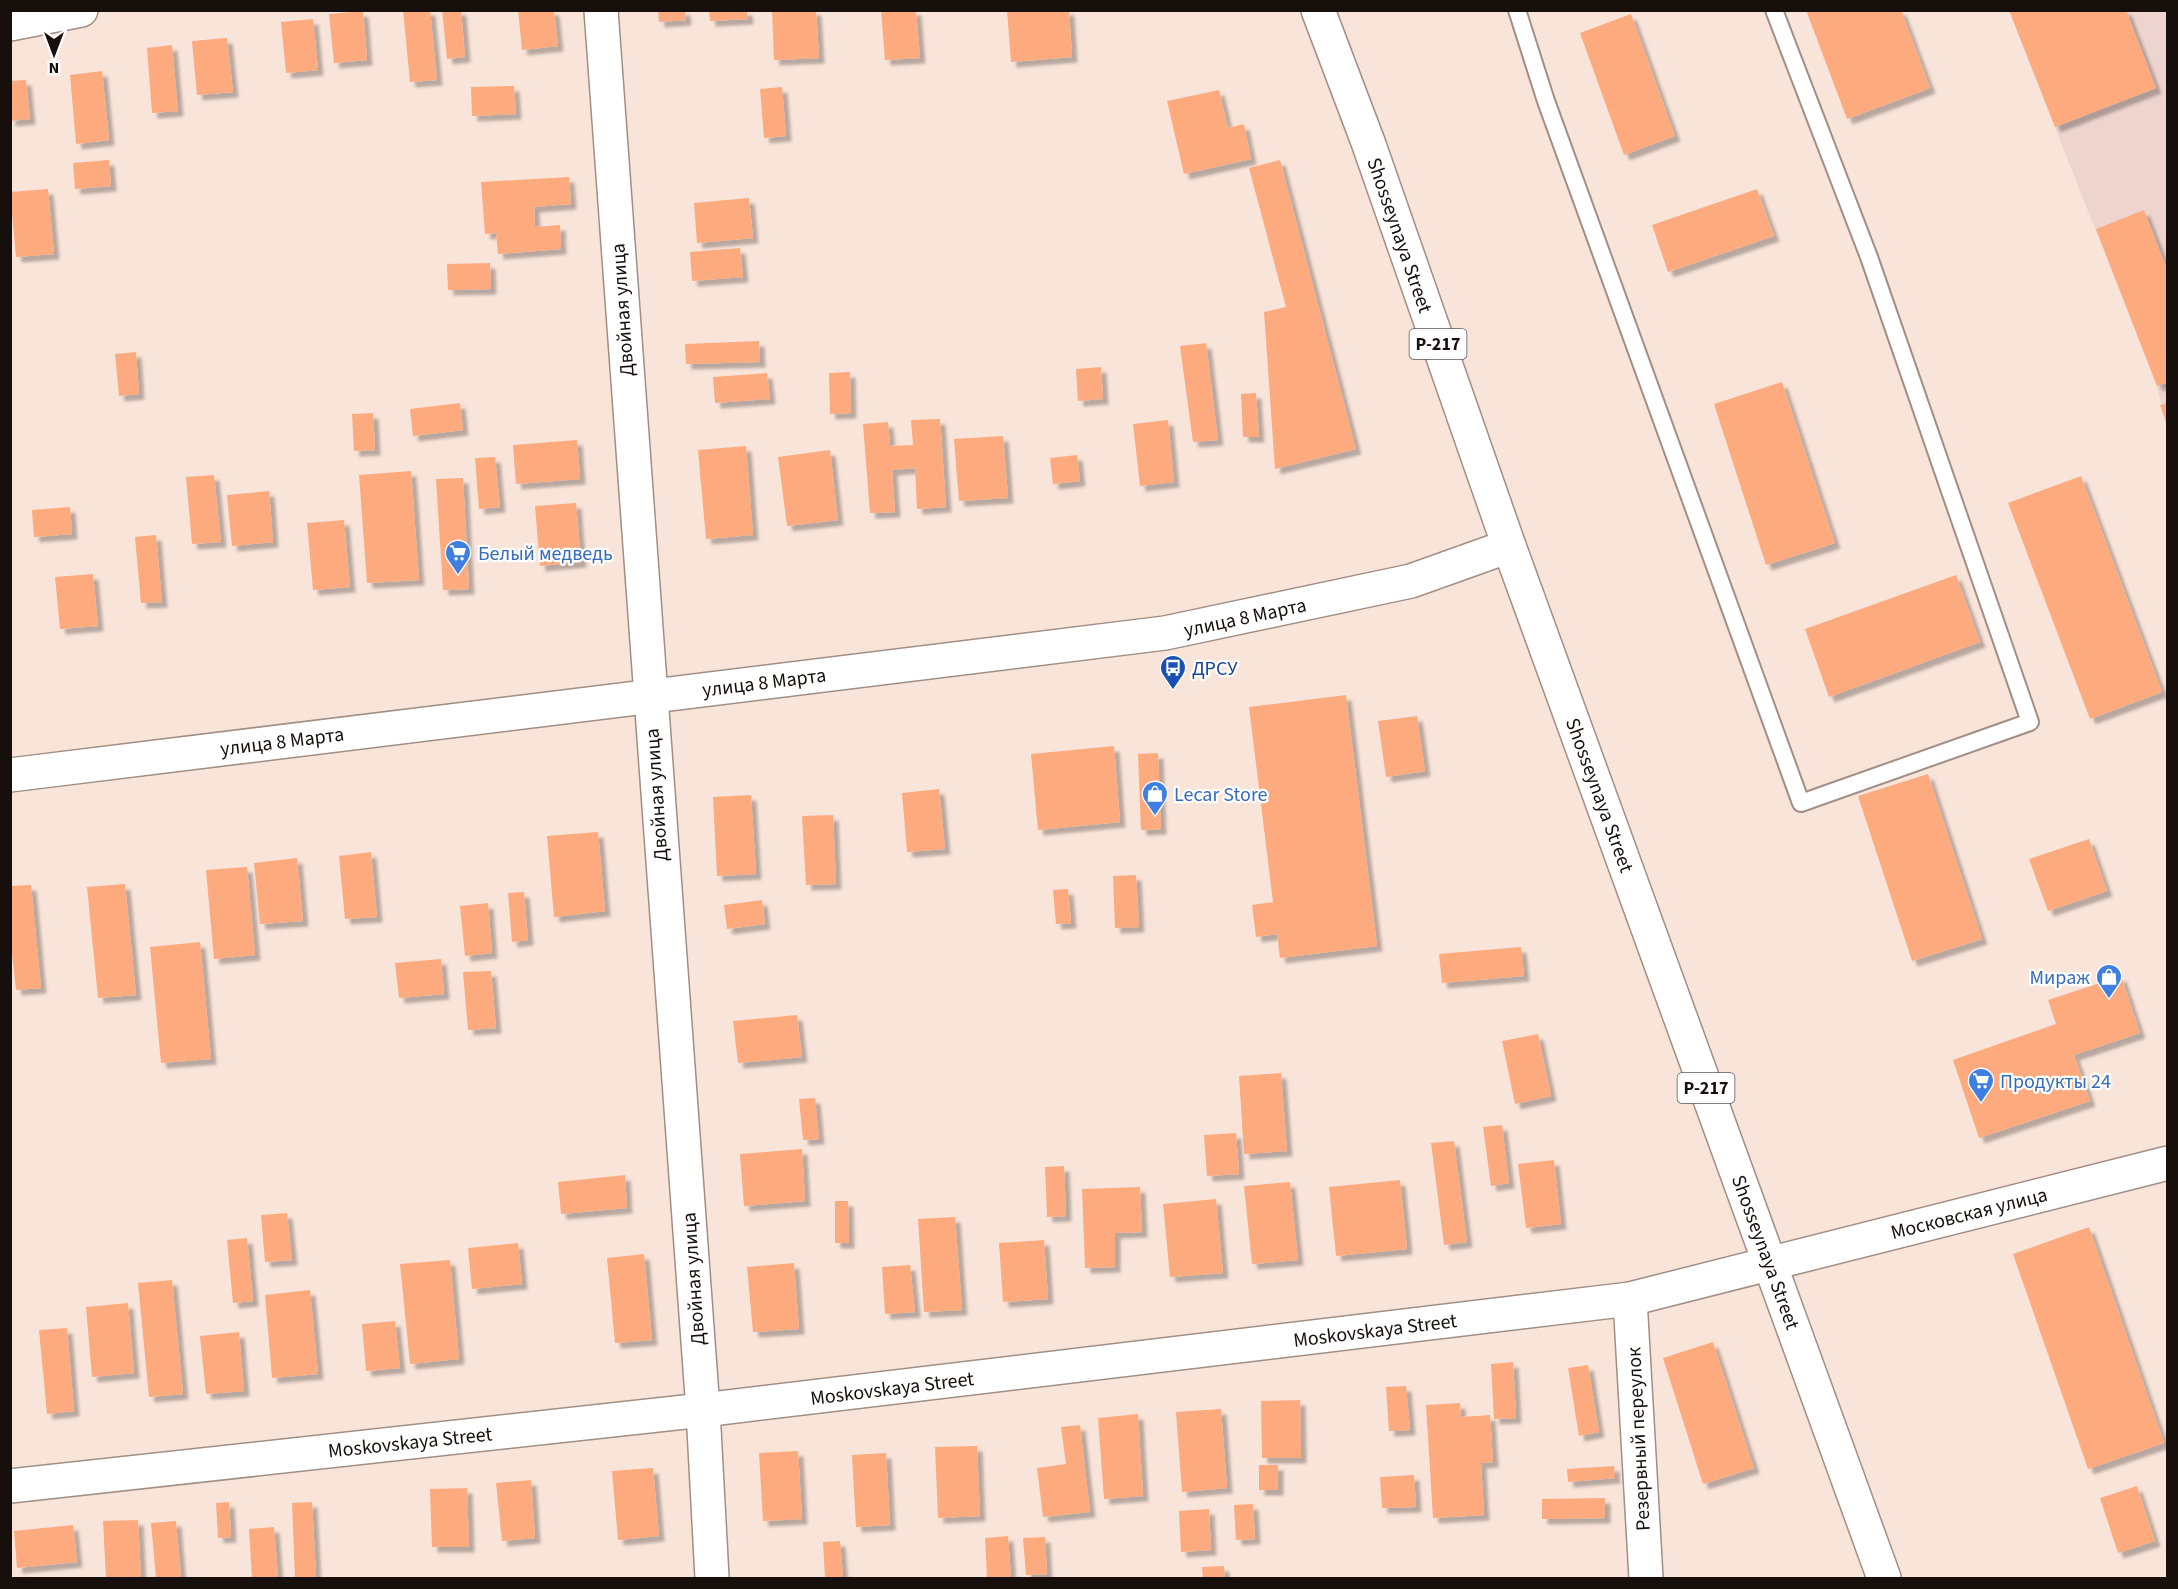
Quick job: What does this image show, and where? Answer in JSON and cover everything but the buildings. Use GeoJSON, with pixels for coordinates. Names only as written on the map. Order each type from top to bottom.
{"type":"FeatureCollection","features":[{"type":"Feature","properties":{"kind":"main road"},"geometry":{"type":"LineString","coordinates":[[10,24],[81,10]]}},
{"type":"Feature","properties":{"kind":"main road","name":"Двойная улица"},"geometry":{"type":"LineString","coordinates":[[601,10],[649,696],[703,1410],[712,1578]]}},
{"type":"Feature","properties":{"kind":"main road","name":"Shosseynaya Street"},"geometry":{"type":"LineString","coordinates":[[1318,10],[1368,142],[1509,546],[1884,1578]]}},
{"type":"Feature","properties":{"kind":"main road","name":"улица 8 Марта"},"geometry":{"type":"LineString","coordinates":[[10,775],[1165,633],[1411,581],[1509,546]]}},
{"type":"Feature","properties":{"kind":"main road","name":"Московская улица"},"geometry":{"type":"LineString","coordinates":[[1770,1264],[2168,1163]]}},
{"type":"Feature","properties":{"kind":"main road","name":"Moskovskaya Street"},"geometry":{"type":"LineString","coordinates":[[10,1486],[703,1410],[1630,1299],[1770,1264]]}},
{"type":"Feature","properties":{"kind":"main road","name":"Резервный переулок"},"geometry":{"type":"LineString","coordinates":[[1630,1299],[1646,1578]]}},
{"type":"Feature","properties":{"kind":"lane"},"geometry":{"type":"LineString","coordinates":[[1517,10],[1546,101],[1801,803],[2030,722],[1873,268],[1774,10]]}},
{"type":"Feature","properties":{"kind":"shaded area"},"geometry":{"type":"Polygon","coordinates":[[[2009,11],[2167,11],[2167,426],[2157,386],[2009,11]]]}},
{"type":"Feature","properties":{"kind":"place","name":"Белый медведь"},"geometry":{"type":"Point","coordinates":[458,576]}},
{"type":"Feature","properties":{"kind":"place","name":"ДРСУ"},"geometry":{"type":"Point","coordinates":[1173,691]}},
{"type":"Feature","properties":{"kind":"place","name":"Lecar Store"},"geometry":{"type":"Point","coordinates":[1155,817]}},
{"type":"Feature","properties":{"kind":"place","name":"Мираж"},"geometry":{"type":"Point","coordinates":[2109,1000]}},
{"type":"Feature","properties":{"kind":"place","name":"Продукты 24"},"geometry":{"type":"Point","coordinates":[1981,1104]}}]}
